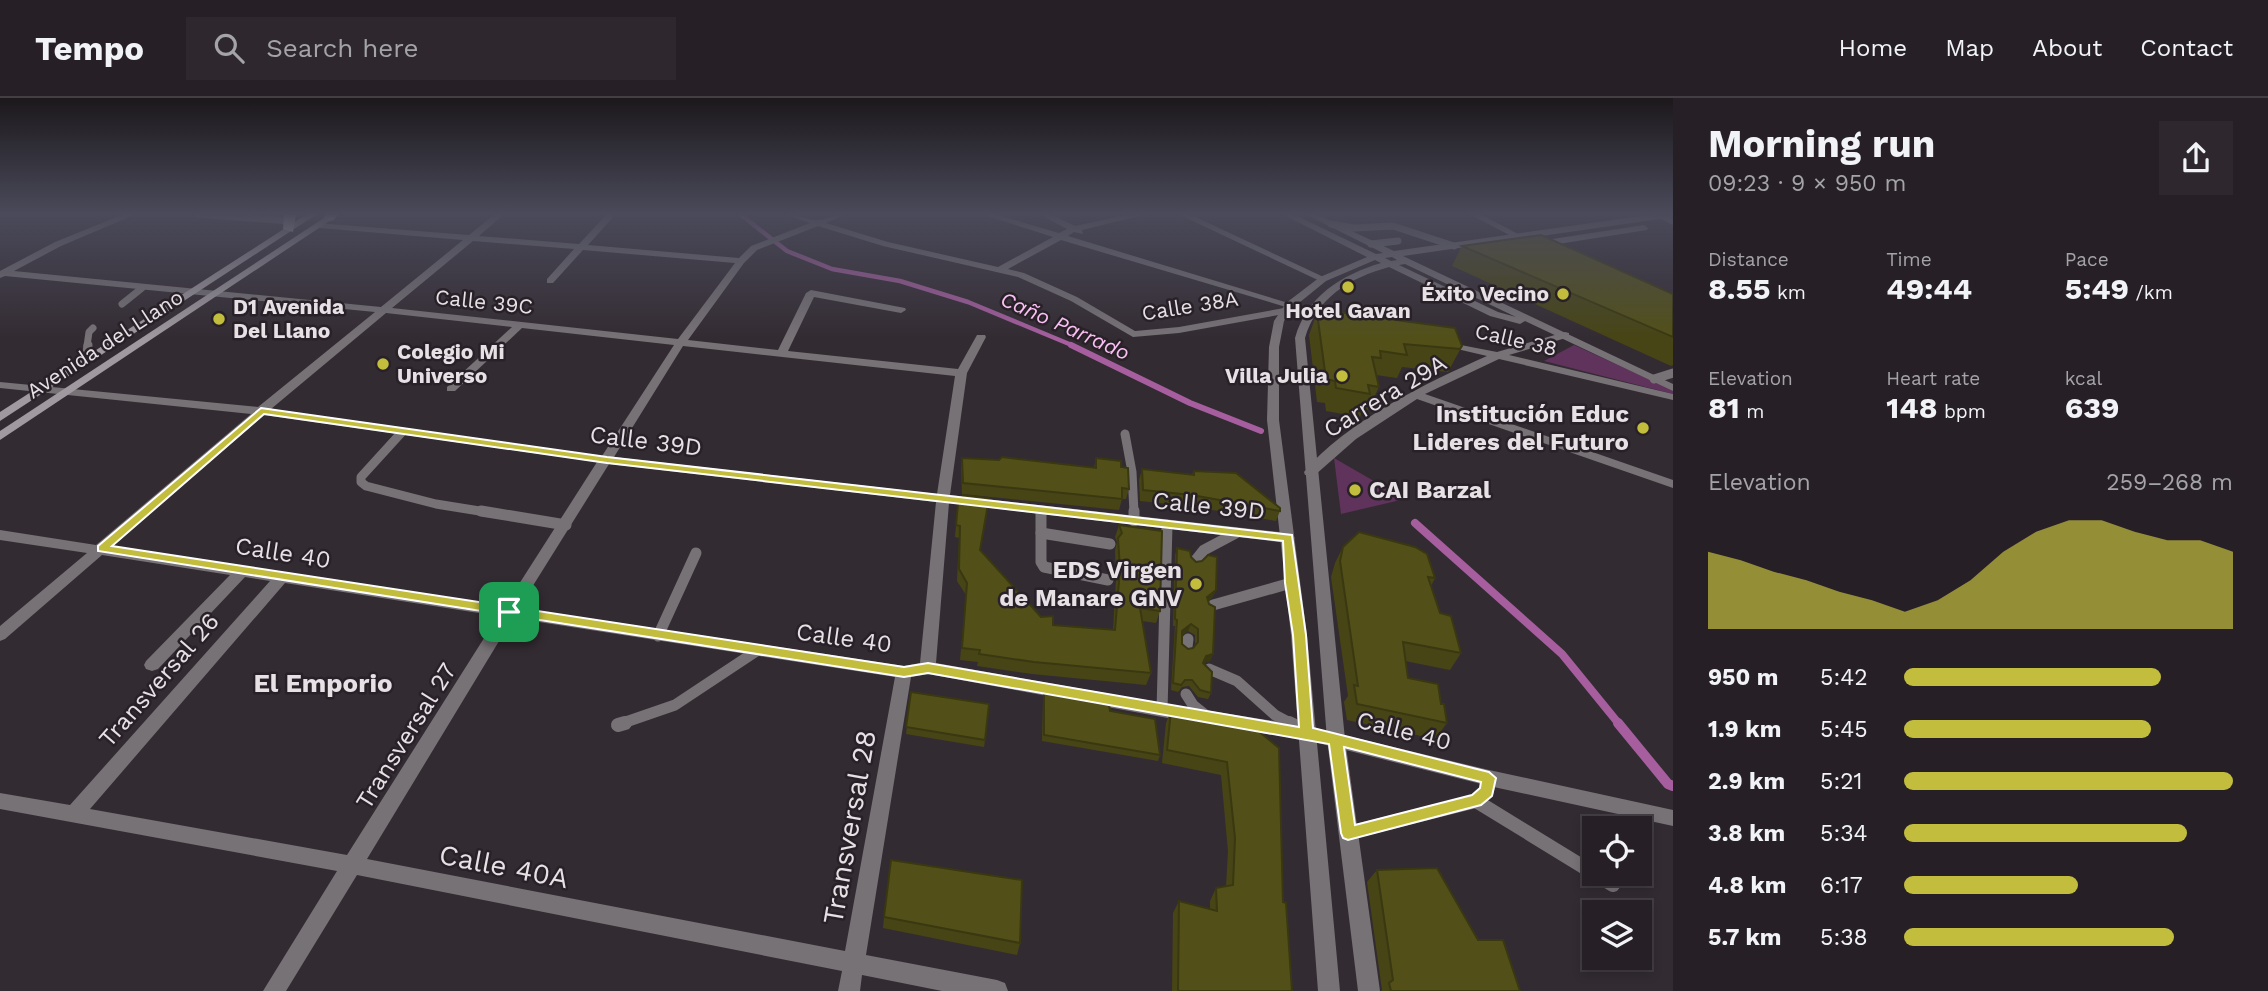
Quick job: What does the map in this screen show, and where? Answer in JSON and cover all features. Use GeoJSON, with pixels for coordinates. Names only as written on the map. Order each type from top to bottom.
{"type":"FeatureCollection","features":[{"type":"Feature","properties":{"kind":"main road","name":"Avenida del Llano"},"geometry":{"type":"LineString","coordinates":[[0,417],[193,293],[243,256]]}},
{"type":"Feature","properties":{"kind":"main road","name":"Avenida del Llano"},"geometry":{"type":"LineString","coordinates":[[0,436],[273,256]]}},
{"type":"Feature","properties":{"kind":"street"},"geometry":{"type":"LineString","coordinates":[[2,274],[36,256]]}},
{"type":"Feature","properties":{"kind":"street"},"geometry":{"type":"LineString","coordinates":[[0,635],[261,411],[450,256]]}},
{"type":"Feature","properties":{"kind":"street"},"geometry":{"type":"LineString","coordinates":[[550,281],[572,256]]}},
{"type":"Feature","properties":{"kind":"street"},"geometry":{"type":"LineString","coordinates":[[680,256],[741,261]]}},
{"type":"Feature","properties":{"kind":"street","name":"Transversal 27"},"geometry":{"type":"LineString","coordinates":[[274,991],[680,343],[746,256]]}},
{"type":"Feature","properties":{"kind":"street","name":"Calle 38A"},"geometry":{"type":"LineString","coordinates":[[940,256],[1001,269],[1057,290],[1133,334],[1179,330],[1287,308]]}},
{"type":"Feature","properties":{"kind":"street"},"geometry":{"type":"LineString","coordinates":[[1001,269],[1024,256]]}},
{"type":"Feature","properties":{"kind":"street"},"geometry":{"type":"LineString","coordinates":[[1127,256],[1287,308]]}},
{"type":"Feature","properties":{"kind":"street"},"geometry":{"type":"LineString","coordinates":[[1130,256],[1135,258]]}},
{"type":"Feature","properties":{"kind":"street"},"geometry":{"type":"LineString","coordinates":[[1272,256],[1322,279]]}},
{"type":"Feature","properties":{"kind":"street"},"geometry":{"type":"LineString","coordinates":[[1371,256],[1494,314],[1565,335]]}},
{"type":"Feature","properties":{"kind":"street"},"geometry":{"type":"LineString","coordinates":[[1329,991],[1299,635],[1273,419],[1274,347],[1279,321],[1287,308],[1322,279],[1383,256]]}},
{"type":"Feature","properties":{"kind":"street"},"geometry":{"type":"LineString","coordinates":[[1398,256],[1673,388]]}},
{"type":"Feature","properties":{"kind":"street"},"geometry":{"type":"LineString","coordinates":[[1369,991],[1336,739],[1300,338],[1310,313],[1337,286],[1389,264],[1452,256]]}},
{"type":"Feature","properties":{"kind":"street","name":"Calle 39C"},"geometry":{"type":"LineString","coordinates":[[2,274],[383,310],[961,373]]}},
{"type":"Feature","properties":{"kind":"street"},"geometry":{"type":"LineString","coordinates":[[782,352],[810,293],[901,310]]}},
{"type":"Feature","properties":{"kind":"street"},"geometry":{"type":"LineString","coordinates":[[1310,313],[1323,316]]}},
{"type":"Feature","properties":{"kind":"street"},"geometry":{"type":"LineString","coordinates":[[451,389],[520,325]]}},
{"type":"Feature","properties":{"kind":"street","name":"Carrera 29A"},"geometry":{"type":"LineString","coordinates":[[1310,472],[1337,445],[1416,395],[1499,355],[1565,335]]}},
{"type":"Feature","properties":{"kind":"street"},"geometry":{"type":"LineString","coordinates":[[928,668],[943,500],[961,373],[981,337]]}},
{"type":"Feature","properties":{"kind":"street","name":"Calle 38"},"geometry":{"type":"LineString","coordinates":[[1431,340],[1673,397]]}},
{"type":"Feature","properties":{"kind":"street","name":"Calle 39D"},"geometry":{"type":"LineString","coordinates":[[0,385],[261,411],[607,460],[1288,538]]}},
{"type":"Feature","properties":{"kind":"street"},"geometry":{"type":"LineString","coordinates":[[1416,395],[1673,484]]}},
{"type":"Feature","properties":{"kind":"street","name":"Calle 40"},"geometry":{"type":"LineString","coordinates":[[0,535],[904,672],[928,668],[1336,739],[1489,778],[1673,818]]}},
{"type":"Feature","properties":{"kind":"street"},"geometry":{"type":"LineString","coordinates":[[152,665],[241,572]]}},
{"type":"Feature","properties":{"kind":"street","name":"Transversal 26"},"geometry":{"type":"LineString","coordinates":[[73,815],[282,578]]}},
{"type":"Feature","properties":{"kind":"street","name":"Transversal 28"},"geometry":{"type":"LineString","coordinates":[[849,991],[904,672]]}},
{"type":"Feature","properties":{"kind":"street","name":"Calle 40A"},"geometry":{"type":"LineString","coordinates":[[0,801],[352,865],[996,991]]}},
{"type":"Feature","properties":{"kind":"lane"},"geometry":{"type":"LineString","coordinates":[[122,303],[142,288]]}},
{"type":"Feature","properties":{"kind":"lane"},"geometry":{"type":"LineString","coordinates":[[86,360],[89,332],[93,328]]}},
{"type":"Feature","properties":{"kind":"lane"},"geometry":{"type":"LineString","coordinates":[[1654,379],[1673,373]]}},
{"type":"Feature","properties":{"kind":"lane"},"geometry":{"type":"LineString","coordinates":[[402,432],[361,477],[360,482],[366,486],[436,503],[566,525]]}},
{"type":"Feature","properties":{"kind":"lane"},"geometry":{"type":"LineString","coordinates":[[1125,434],[1132,472],[1134,521]]}},
{"type":"Feature","properties":{"kind":"lane"},"geometry":{"type":"LineString","coordinates":[[1041,511],[1041,562],[1044,567],[1108,580]]}},
{"type":"Feature","properties":{"kind":"lane"},"geometry":{"type":"LineString","coordinates":[[1163,710],[1167,525]]}},
{"type":"Feature","properties":{"kind":"lane"},"geometry":{"type":"LineString","coordinates":[[1041,533],[1110,544]]}},
{"type":"Feature","properties":{"kind":"lane"},"geometry":{"type":"LineString","coordinates":[[1196,559],[1204,550],[1236,533]]}},
{"type":"Feature","properties":{"kind":"lane"},"geometry":{"type":"LineString","coordinates":[[659,636],[696,553]]}},
{"type":"Feature","properties":{"kind":"lane"},"geometry":{"type":"LineString","coordinates":[[1213,605],[1291,583]]}},
{"type":"Feature","properties":{"kind":"lane"},"geometry":{"type":"LineString","coordinates":[[618,725],[675,705],[758,650]]}},
{"type":"Feature","properties":{"kind":"lane"},"geometry":{"type":"LineString","coordinates":[[1209,669],[1237,681],[1275,715],[1306,733]]}},
{"type":"Feature","properties":{"kind":"lane"},"geometry":{"type":"LineString","coordinates":[[1186,694],[1193,705],[1209,717]]}},
{"type":"Feature","properties":{"kind":"lane"},"geometry":{"type":"LineString","coordinates":[[1348,833],[1476,801],[1487,791],[1489,778]]}},
{"type":"Feature","properties":{"kind":"lane"},"geometry":{"type":"LineString","coordinates":[[1476,801],[1582,866]]}},
{"type":"Feature","properties":{"kind":"shaded area"},"geometry":{"type":"Polygon","coordinates":[[[1574,345],[1673,390],[1673,394],[1544,361],[1574,345]]]}},
{"type":"Feature","properties":{"kind":"shaded area"},"geometry":{"type":"Polygon","coordinates":[[[1334,458],[1405,499],[1341,514],[1334,458]]]}},
{"type":"Feature","properties":{"kind":"building"},"geometry":{"type":"Polygon","coordinates":[[[1484,256],[1587,256],[1673,294],[1673,337],[1484,256]]]}},
{"type":"Feature","properties":{"kind":"building"},"geometry":{"type":"Polygon","coordinates":[[[1330,311],[1455,328],[1462,346],[1460,349],[1404,344],[1407,355],[1380,351],[1381,358],[1372,357],[1379,387],[1368,385],[1370,394],[1336,388],[1335,381],[1326,379],[1317,313],[1331,315],[1330,311]]]}},
{"type":"Feature","properties":{"kind":"building"},"geometry":{"type":"Polygon","coordinates":[[[1002,457],[1096,468],[1096,458],[1121,461],[1121,467],[1128,468],[1129,489],[1122,488],[1122,499],[963,483],[962,458],[999,460],[1002,457]]]}},
{"type":"Feature","properties":{"kind":"building"},"geometry":{"type":"Polygon","coordinates":[[[1142,469],[1194,475],[1194,471],[1236,473],[1280,508],[1280,511],[1192,495],[1143,490],[1142,469]]]}},
{"type":"Feature","properties":{"kind":"building"},"geometry":{"type":"Polygon","coordinates":[[[963,495],[989,498],[980,550],[1041,617],[1053,616],[1053,625],[1115,630],[1120,569],[1118,538],[1122,533],[1119,525],[1162,531],[1160,611],[1140,608],[1151,673],[1034,662],[979,654],[980,650],[962,648],[967,583],[959,569],[960,526],[956,525],[958,503],[963,504],[963,495]]]}},
{"type":"Feature","properties":{"kind":"building"},"geometry":{"type":"Polygon","coordinates":[[[1359,532],[1415,547],[1427,554],[1435,578],[1428,577],[1440,613],[1451,616],[1461,653],[1403,642],[1408,678],[1438,684],[1447,723],[1357,704],[1354,685],[1358,686],[1340,561],[1343,547],[1359,532]]]}},
{"type":"Feature","properties":{"kind":"building"},"geometry":{"type":"Polygon","coordinates":[[[1177,548],[1190,551],[1196,562],[1202,561],[1208,555],[1217,557],[1216,590],[1207,597],[1209,604],[1215,607],[1213,654],[1206,656],[1203,663],[1212,672],[1211,693],[1200,690],[1192,680],[1185,680],[1181,685],[1173,683],[1177,548]],[[1191,624],[1182,631],[1182,644],[1188,649],[1198,642],[1198,629],[1191,624]]]}},
{"type":"Feature","properties":{"kind":"building"},"geometry":{"type":"Polygon","coordinates":[[[911,692],[989,704],[985,740],[906,727],[911,692]]]}},
{"type":"Feature","properties":{"kind":"building"},"geometry":{"type":"Polygon","coordinates":[[[1044,693],[1109,705],[1110,711],[1155,719],[1160,755],[1044,735],[1044,693]]]}},
{"type":"Feature","properties":{"kind":"building"},"geometry":{"type":"Polygon","coordinates":[[[1171,710],[1251,725],[1279,748],[1283,902],[1286,903],[1292,991],[1178,991],[1179,901],[1217,911],[1216,888],[1233,885],[1235,838],[1227,762],[1167,750],[1171,710]]]}},
{"type":"Feature","properties":{"kind":"building"},"geometry":{"type":"Polygon","coordinates":[[[891,860],[1022,880],[1020,943],[884,917],[891,860]]]}},
{"type":"Feature","properties":{"kind":"building"},"geometry":{"type":"Polygon","coordinates":[[[1437,868],[1478,940],[1503,940],[1520,991],[1391,991],[1389,983],[1393,980],[1377,870],[1437,868]]]}},
{"type":"Feature","properties":{"kind":"waterway","name":"Caño Parrado"},"geometry":{"type":"LineString","coordinates":[[799,256],[832,269],[900,281],[968,302],[1074,346]]}},
{"type":"Feature","properties":{"kind":"waterway","name":"Caño Parrado"},"geometry":{"type":"LineString","coordinates":[[1071,345],[1190,403],[1261,431]]}},
{"type":"Feature","properties":{"kind":"waterway","name":"Caño Parrado"},"geometry":{"type":"LineString","coordinates":[[1415,523],[1562,654],[1619,724]]}},
{"type":"Feature","properties":{"kind":"waterway","name":"Caño Parrado"},"geometry":{"type":"LineString","coordinates":[[1618,723],[1668,784],[1673,786]]}},
{"type":"Feature","properties":{"kind":"place","name":"Hotel Gavan"},"geometry":{"type":"Point","coordinates":[1348,287]}},
{"type":"Feature","properties":{"kind":"place","name":"Éxito Vecino"},"geometry":{"type":"Point","coordinates":[1563,294]}},
{"type":"Feature","properties":{"kind":"place","name":"D1 Avenida Del Llano"},"geometry":{"type":"Point","coordinates":[219,319]}},
{"type":"Feature","properties":{"kind":"place","name":"Colegio Mi Universo"},"geometry":{"type":"Point","coordinates":[383,364]}},
{"type":"Feature","properties":{"kind":"place","name":"Villa Julia"},"geometry":{"type":"Point","coordinates":[1342,376]}},
{"type":"Feature","properties":{"kind":"place","name":"Institución Educ Lideres del Futuro"},"geometry":{"type":"Point","coordinates":[1643,428]}},
{"type":"Feature","properties":{"kind":"place","name":"CAI Barzal"},"geometry":{"type":"Point","coordinates":[1355,490]}},
{"type":"Feature","properties":{"kind":"place","name":"EDS Virgen de Manare GNV"},"geometry":{"type":"Point","coordinates":[1196,584]}},
{"type":"Feature","properties":{"kind":"district","name":"El Emporio"},"geometry":{"type":"Point","coordinates":[323,683]}},
{"type":"Feature","properties":{"kind":"route"},"geometry":{"type":"LineString","coordinates":[[509,612],[102,549],[261,411],[607,460],[1288,538],[1306,733],[1336,739],[1489,778],[1487,791],[1476,801],[1348,833],[1336,739],[928,668],[904,672],[509,612]]}}]}
